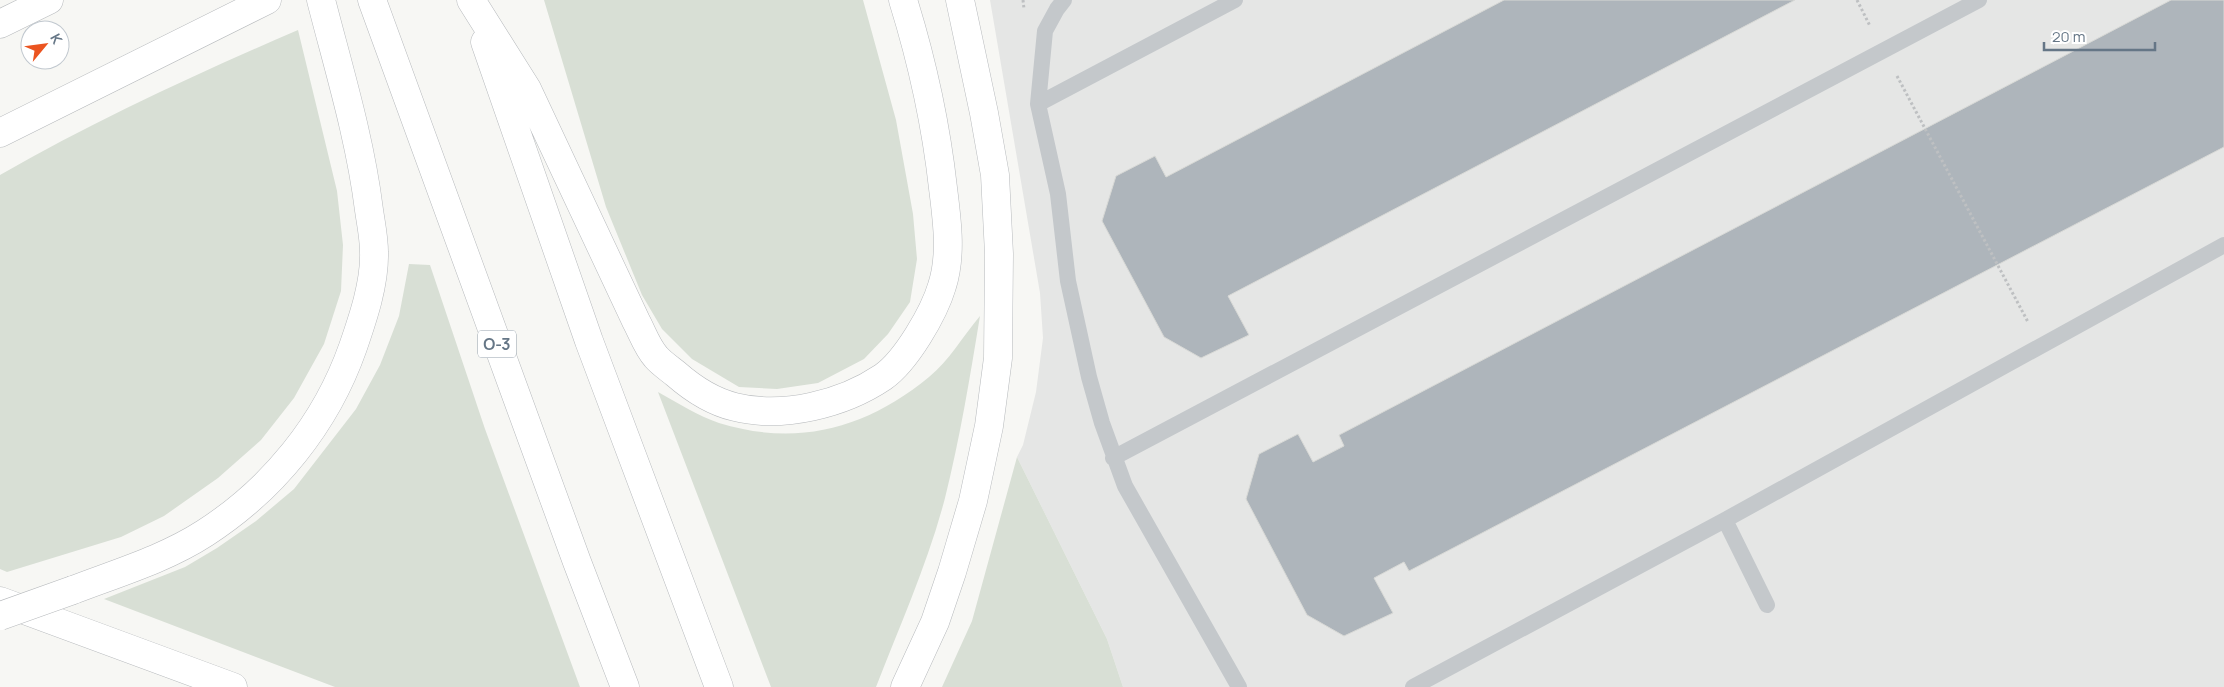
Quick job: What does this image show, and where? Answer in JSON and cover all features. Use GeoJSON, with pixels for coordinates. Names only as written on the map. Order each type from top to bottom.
{"type":"FeatureCollection","features":[{"type":"Feature","properties":{"kind":"highway"},"geometry":{"type":"LineString","coordinates":[[0,24],[49,0]]}},
{"type":"Feature","properties":{"kind":"highway"},"geometry":{"type":"LineString","coordinates":[[0,133],[267,0]]}},
{"type":"Feature","properties":{"kind":"highway"},"geometry":{"type":"LineString","coordinates":[[0,616],[154,559],[204,534],[250,500],[293,456],[329,403],[347,362],[366,308],[374,252],[363,167],[349,105],[321,0]]}},
{"type":"Feature","properties":{"kind":"highway","name":"O-3"},"geometry":{"type":"LineString","coordinates":[[372,0],[573,553],[625,687]]}},
{"type":"Feature","properties":{"kind":"highway"},"geometry":{"type":"LineString","coordinates":[[471,0],[527,90],[636,321],[656,357],[684,380],[708,396],[735,407],[775,411],[814,407],[853,394],[885,376],[909,349],[927,322],[942,286],[947,254],[947,220],[939,155],[924,79],[903,0]]}},
{"type":"Feature","properties":{"kind":"highway"},"geometry":{"type":"LineString","coordinates":[[471,0],[589,341],[719,687]]}},
{"type":"Feature","properties":{"kind":"highway"},"geometry":{"type":"LineString","coordinates":[[905,687],[938,614],[973,501],[989,426],[998,358],[999,254],[995,175],[960,0]]}},
{"type":"Feature","properties":{"kind":"highway"},"geometry":{"type":"LineString","coordinates":[[0,601],[233,687]]}},
{"type":"Feature","properties":{"kind":"lane"},"geometry":{"type":"LineString","coordinates":[[1064,0],[1045,31],[1038,104],[1058,194],[1068,281],[1078,332],[1102,423],[1113,458],[1125,486],[1239,687]]}},
{"type":"Feature","properties":{"kind":"lane"},"geometry":{"type":"LineString","coordinates":[[1038,104],[1235,0]]}},
{"type":"Feature","properties":{"kind":"lane"},"geometry":{"type":"LineString","coordinates":[[1113,458],[1979,0]]}},
{"type":"Feature","properties":{"kind":"lane"},"geometry":{"type":"LineString","coordinates":[[1413,687],[1725,520],[2224,246]]}},
{"type":"Feature","properties":{"kind":"lane"},"geometry":{"type":"LineString","coordinates":[[1725,520],[1767,605]]}},
{"type":"Feature","properties":{"kind":"path"},"geometry":{"type":"LineString","coordinates":[[1857,0],[1875,35]]}},
{"type":"Feature","properties":{"kind":"path"},"geometry":{"type":"LineString","coordinates":[[1894,69],[2041,346]]}},
{"type":"Feature","properties":{"kind":"shaded area"},"geometry":{"type":"Polygon","coordinates":[[[544,0],[863,0],[896,120],[913,214],[917,259],[910,302],[888,334],[864,359],[818,383],[777,389],[739,387],[692,359],[662,329],[642,295],[606,207],[544,0]]]}},
{"type":"Feature","properties":{"kind":"shaded area"},"geometry":{"type":"Polygon","coordinates":[[[990,0],[2224,0],[2224,687],[1123,687],[1107,639],[1017,457],[1023,445],[1036,392],[1043,338],[1040,293],[990,0]]]}},
{"type":"Feature","properties":{"kind":"shaded area"},"geometry":{"type":"Polygon","coordinates":[[[298,30],[337,191],[343,245],[341,291],[324,344],[294,398],[261,440],[218,478],[164,516],[121,537],[7,572],[0,569],[0,175],[73,135],[147,98],[298,30]]]}},
{"type":"Feature","properties":{"kind":"shaded area"},"geometry":{"type":"Polygon","coordinates":[[[409,264],[430,265],[485,429],[580,687],[335,687],[104,599],[185,567],[256,521],[294,489],[356,409],[380,365],[399,316],[409,264]]]}},
{"type":"Feature","properties":{"kind":"shaded area"},"geometry":{"type":"Polygon","coordinates":[[[980,316],[960,430],[945,498],[922,570],[876,687],[771,687],[658,392],[711,420],[748,430],[803,433],[830,428],[855,421],[881,410],[905,395],[943,364],[980,316]]]}},
{"type":"Feature","properties":{"kind":"shaded area"},"geometry":{"type":"Polygon","coordinates":[[[1017,457],[1107,639],[1123,687],[942,687],[972,621],[1017,457]]]}},
{"type":"Feature","properties":{"kind":"building"},"geometry":{"type":"Polygon","coordinates":[[[1504,0],[1795,0],[1228,296],[1249,335],[1201,358],[1164,337],[1102,221],[1116,176],[1155,156],[1166,177],[1504,0]]]}},
{"type":"Feature","properties":{"kind":"building"},"geometry":{"type":"Polygon","coordinates":[[[2171,0],[2224,0],[2224,147],[1409,571],[1404,562],[1374,578],[1393,613],[1344,636],[1307,615],[1246,499],[1259,454],[1298,434],[1313,462],[1344,446],[1339,435],[2171,0]]]}}]}
